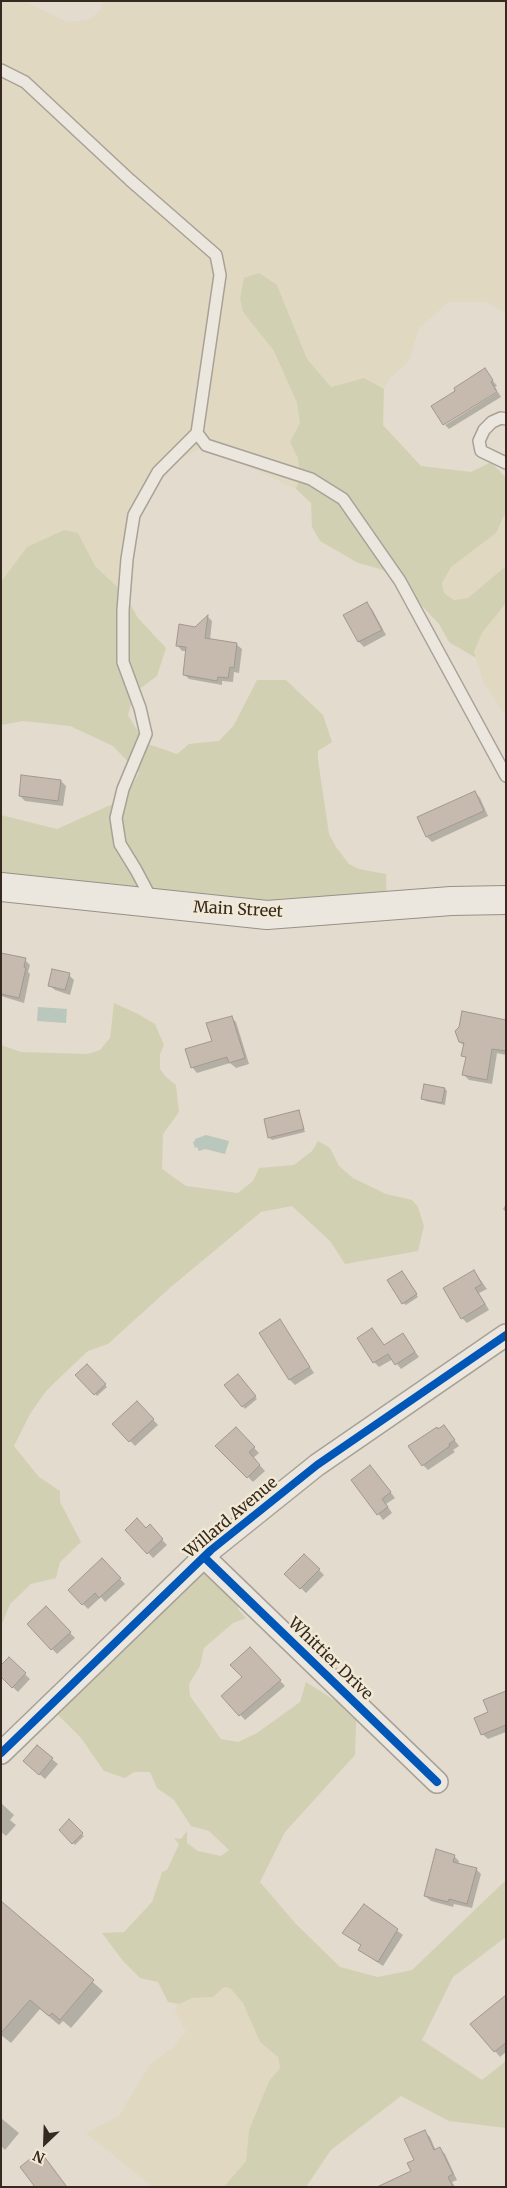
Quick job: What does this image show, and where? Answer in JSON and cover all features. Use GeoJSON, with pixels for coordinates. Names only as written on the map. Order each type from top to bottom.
{"type":"FeatureCollection","features":[{"type":"Feature","properties":{"kind":"main road","name":"Main Street"},"geometry":{"type":"LineString","coordinates":[[1,887],[267,915],[451,901],[505,900]]}},
{"type":"Feature","properties":{"kind":"street","name":"Willard Avenue"},"geometry":{"type":"LineString","coordinates":[[1,1753],[204,1557],[317,1465],[506,1335]]}},
{"type":"Feature","properties":{"kind":"street","name":"Whittier Drive"},"geometry":{"type":"LineString","coordinates":[[204,1557],[437,1782]]}},
{"type":"Feature","properties":{"kind":"lane"},"geometry":{"type":"LineString","coordinates":[[1,70],[25,82],[130,180],[216,255],[220,275],[197,433],[158,472],[134,515],[127,559],[123,610],[123,662],[140,708],[146,734],[123,790],[116,818],[120,844],[154,904]]}},
{"type":"Feature","properties":{"kind":"lane"},"geometry":{"type":"LineString","coordinates":[[506,419],[501,418],[492,422],[484,430],[479,441],[481,451],[506,464]]}},
{"type":"Feature","properties":{"kind":"lane"},"geometry":{"type":"LineString","coordinates":[[197,433],[206,444],[311,479],[343,499],[400,581],[506,776]]}},
{"type":"Feature","properties":{"kind":"shaded area"},"geometry":{"type":"Polygon","coordinates":[[[1,1],[23,1],[67,22],[89,20],[101,10],[103,1],[506,1],[506,313],[486,302],[449,302],[419,328],[409,361],[390,378],[384,389],[364,378],[331,387],[307,359],[277,285],[243,312],[274,351],[297,403],[300,423],[291,442],[298,458],[300,479],[296,489],[205,445],[181,459],[152,491],[130,529],[124,593],[95,566],[78,533],[27,547],[1,582],[1,1]]]}},
{"type":"Feature","properties":{"kind":"shaded area"},"geometry":{"type":"Polygon","coordinates":[[[259,273],[277,285],[307,359],[331,387],[364,378],[384,389],[383,425],[421,466],[471,472],[491,462],[506,478],[506,512],[496,533],[451,567],[442,583],[444,593],[454,600],[468,598],[506,566],[506,603],[482,633],[474,652],[476,658],[449,642],[439,624],[393,575],[358,563],[320,541],[312,527],[311,503],[296,489],[300,479],[298,458],[290,442],[300,423],[297,403],[274,351],[243,312],[240,299],[244,278],[259,273]]]}},
{"type":"Feature","properties":{"kind":"shaded area"},"geometry":{"type":"Polygon","coordinates":[[[506,512],[506,566],[468,598],[455,600],[444,593],[442,583],[450,567],[496,533],[506,512]]]}},
{"type":"Feature","properties":{"kind":"shaded area"},"geometry":{"type":"Polygon","coordinates":[[[64,530],[78,533],[95,566],[124,593],[138,618],[166,648],[157,676],[134,693],[128,715],[145,743],[177,754],[189,744],[219,741],[234,725],[257,680],[286,680],[323,715],[332,742],[318,751],[329,834],[349,864],[359,869],[386,874],[387,911],[1,890],[1,815],[57,829],[124,799],[139,773],[113,746],[70,726],[23,721],[1,725],[1,582],[27,547],[64,530]]]}},
{"type":"Feature","properties":{"kind":"shaded area"},"geometry":{"type":"Polygon","coordinates":[[[506,603],[506,716],[484,683],[474,652],[482,633],[506,603]]]}},
{"type":"Feature","properties":{"kind":"shaded area"},"geometry":{"type":"Polygon","coordinates":[[[114,1003],[155,1024],[164,1045],[160,1054],[160,1069],[176,1085],[179,1112],[163,1134],[162,1169],[186,1186],[238,1193],[253,1181],[259,1168],[294,1165],[312,1151],[318,1141],[330,1148],[339,1166],[353,1178],[386,1194],[412,1200],[418,1207],[424,1226],[418,1251],[345,1264],[330,1241],[292,1206],[261,1212],[172,1286],[108,1344],[88,1351],[71,1367],[46,1391],[30,1414],[14,1446],[39,1477],[60,1491],[60,1502],[81,1542],[60,1562],[56,1578],[31,1584],[10,1604],[1,1626],[1,1045],[21,1052],[88,1054],[100,1050],[110,1038],[114,1003]]]}},
{"type":"Feature","properties":{"kind":"shaded area"},"geometry":{"type":"Polygon","coordinates":[[[38,1007],[67,1009],[66,1023],[37,1021],[38,1007]]]}},
{"type":"Feature","properties":{"kind":"shaded area"},"geometry":{"type":"Polygon","coordinates":[[[206,1135],[229,1141],[225,1154],[205,1149],[199,1151],[197,1147],[195,1148],[193,1142],[195,1139],[206,1135]]]}},
{"type":"Feature","properties":{"kind":"shaded area"},"geometry":{"type":"Polygon","coordinates":[[[201,1561],[235,1594],[238,1609],[246,1618],[233,1623],[204,1648],[200,1666],[189,1684],[190,1696],[221,1739],[238,1742],[257,1733],[300,1702],[306,1682],[339,1703],[357,1700],[355,1755],[285,1832],[260,1882],[295,1923],[340,1967],[378,1977],[412,1970],[506,1880],[506,1937],[453,1977],[422,2040],[482,2080],[506,2061],[506,2128],[449,2121],[401,2096],[331,2150],[306,2187],[224,2187],[246,2161],[249,2130],[269,2081],[280,2068],[278,2057],[260,2042],[243,2003],[230,1988],[224,1987],[213,1997],[192,1998],[179,2004],[168,2002],[158,1982],[140,1978],[123,1961],[102,1933],[124,1932],[152,1902],[162,1872],[167,1870],[179,1844],[174,1838],[181,1839],[187,1831],[187,1843],[198,1851],[221,1856],[229,1850],[209,1831],[191,1826],[174,1800],[157,1788],[150,1772],[134,1772],[125,1778],[104,1771],[81,1738],[51,1708],[201,1561]]]}},
{"type":"Feature","properties":{"kind":"shaded area"},"geometry":{"type":"Polygon","coordinates":[[[224,1987],[230,1988],[243,2003],[260,2042],[278,2057],[280,2068],[269,2081],[249,2130],[246,2161],[224,2187],[153,2187],[86,2133],[119,2116],[150,2064],[172,2048],[186,2032],[175,2010],[179,2002],[192,1998],[213,1997],[224,1987]]]}},
{"type":"Feature","properties":{"kind":"building"},"geometry":{"type":"Polygon","coordinates":[[[485,368],[493,380],[491,382],[497,392],[443,425],[431,406],[455,391],[454,388],[485,368]]]}},
{"type":"Feature","properties":{"kind":"building"},"geometry":{"type":"Polygon","coordinates":[[[367,602],[382,630],[358,642],[343,615],[367,602]]]}},
{"type":"Feature","properties":{"kind":"building"},"geometry":{"type":"Polygon","coordinates":[[[208,615],[205,638],[237,643],[234,668],[230,667],[228,678],[218,677],[217,681],[183,675],[186,647],[176,646],[179,624],[195,627],[208,615]]]}},
{"type":"Feature","properties":{"kind":"building"},"geometry":{"type":"Polygon","coordinates":[[[21,775],[61,780],[58,801],[19,796],[21,775]]]}},
{"type":"Feature","properties":{"kind":"building"},"geometry":{"type":"Polygon","coordinates":[[[475,791],[484,811],[426,837],[417,817],[475,791]]]}},
{"type":"Feature","properties":{"kind":"building"},"geometry":{"type":"Polygon","coordinates":[[[1,953],[26,958],[24,967],[26,968],[19,998],[1,994],[1,953]]]}},
{"type":"Feature","properties":{"kind":"building"},"geometry":{"type":"Polygon","coordinates":[[[52,969],[70,973],[65,990],[48,986],[52,969]]]}},
{"type":"Feature","properties":{"kind":"building"},"geometry":{"type":"Polygon","coordinates":[[[462,1011],[506,1020],[506,1051],[492,1049],[487,1080],[462,1075],[466,1057],[461,1056],[464,1043],[459,1042],[455,1031],[459,1027],[462,1011]]]}},
{"type":"Feature","properties":{"kind":"building"},"geometry":{"type":"Polygon","coordinates":[[[232,1016],[245,1058],[229,1063],[227,1057],[191,1068],[185,1049],[212,1041],[206,1023],[232,1016]]]}},
{"type":"Feature","properties":{"kind":"building"},"geometry":{"type":"Polygon","coordinates":[[[424,1084],[445,1088],[442,1103],[421,1099],[424,1084]]]}},
{"type":"Feature","properties":{"kind":"building"},"geometry":{"type":"Polygon","coordinates":[[[299,1110],[304,1129],[268,1138],[264,1119],[299,1110]]]}},
{"type":"Feature","properties":{"kind":"building"},"geometry":{"type":"Polygon","coordinates":[[[474,1270],[482,1284],[475,1288],[485,1304],[461,1319],[443,1288],[474,1270]]]}},
{"type":"Feature","properties":{"kind":"building"},"geometry":{"type":"Polygon","coordinates":[[[402,1271],[417,1294],[402,1304],[387,1280],[402,1271]]]}},
{"type":"Feature","properties":{"kind":"building"},"geometry":{"type":"Polygon","coordinates":[[[280,1319],[310,1367],[289,1380],[259,1333],[280,1319]]]}},
{"type":"Feature","properties":{"kind":"building"},"geometry":{"type":"Polygon","coordinates":[[[372,1328],[384,1345],[403,1333],[415,1352],[395,1365],[388,1354],[373,1363],[357,1338],[372,1328]]]}},
{"type":"Feature","properties":{"kind":"building"},"geometry":{"type":"Polygon","coordinates":[[[87,1364],[106,1384],[94,1395],[75,1375],[87,1364]]]}},
{"type":"Feature","properties":{"kind":"building"},"geometry":{"type":"Polygon","coordinates":[[[238,1374],[256,1396],[242,1407],[224,1385],[238,1374]]]}},
{"type":"Feature","properties":{"kind":"building"},"geometry":{"type":"Polygon","coordinates":[[[137,1401],[154,1419],[129,1442],[112,1424],[137,1401]]]}},
{"type":"Feature","properties":{"kind":"building"},"geometry":{"type":"Polygon","coordinates":[[[444,1425],[455,1440],[449,1444],[450,1446],[422,1466],[408,1446],[437,1427],[438,1429],[444,1425]]]}},
{"type":"Feature","properties":{"kind":"building"},"geometry":{"type":"Polygon","coordinates":[[[236,1427],[255,1447],[249,1452],[260,1465],[247,1478],[215,1446],[236,1427]]]}},
{"type":"Feature","properties":{"kind":"building"},"geometry":{"type":"Polygon","coordinates":[[[370,1465],[391,1492],[382,1499],[388,1507],[377,1515],[351,1480],[370,1465]]]}},
{"type":"Feature","properties":{"kind":"building"},"geometry":{"type":"Polygon","coordinates":[[[137,1518],[146,1528],[150,1524],[163,1539],[147,1554],[125,1530],[137,1518]]]}},
{"type":"Feature","properties":{"kind":"building"},"geometry":{"type":"Polygon","coordinates":[[[304,1554],[320,1569],[300,1589],[284,1574],[304,1554]]]}},
{"type":"Feature","properties":{"kind":"building"},"geometry":{"type":"Polygon","coordinates":[[[102,1558],[121,1578],[99,1598],[95,1593],[82,1605],[68,1590],[102,1558]]]}},
{"type":"Feature","properties":{"kind":"building"},"geometry":{"type":"Polygon","coordinates":[[[46,1606],[71,1632],[51,1650],[27,1624],[46,1606]]]}},
{"type":"Feature","properties":{"kind":"building"},"geometry":{"type":"Polygon","coordinates":[[[250,1647],[281,1680],[239,1716],[221,1696],[242,1677],[230,1665],[250,1647]]]}},
{"type":"Feature","properties":{"kind":"building"},"geometry":{"type":"Polygon","coordinates":[[[9,1657],[26,1673],[12,1688],[1,1677],[1,1665],[9,1657]]]}},
{"type":"Feature","properties":{"kind":"building"},"geometry":{"type":"Polygon","coordinates":[[[506,1691],[506,1725],[481,1735],[474,1718],[488,1712],[483,1700],[506,1691]]]}},
{"type":"Feature","properties":{"kind":"building"},"geometry":{"type":"Polygon","coordinates":[[[37,1745],[53,1758],[39,1775],[23,1761],[37,1745]]]}},
{"type":"Feature","properties":{"kind":"building"},"geometry":{"type":"Polygon","coordinates":[[[69,1819],[83,1833],[72,1844],[59,1830],[69,1819]]]}},
{"type":"Feature","properties":{"kind":"building"},"geometry":{"type":"Polygon","coordinates":[[[436,1849],[455,1855],[453,1862],[477,1868],[467,1904],[449,1899],[448,1902],[424,1896],[436,1849]]]}},
{"type":"Feature","properties":{"kind":"building"},"geometry":{"type":"Polygon","coordinates":[[[1,1901],[94,1980],[60,2020],[52,2013],[49,2016],[30,2000],[1,2033],[1,1901]]]}},
{"type":"Feature","properties":{"kind":"building"},"geometry":{"type":"Polygon","coordinates":[[[364,1904],[398,1929],[378,1962],[358,1950],[361,1945],[342,1933],[364,1904]]]}},
{"type":"Feature","properties":{"kind":"building"},"geometry":{"type":"Polygon","coordinates":[[[506,1995],[506,2043],[494,2052],[470,2024],[506,1995]]]}},
{"type":"Feature","properties":{"kind":"building"},"geometry":{"type":"Polygon","coordinates":[[[425,2130],[434,2150],[440,2147],[453,2174],[448,2177],[453,2187],[377,2187],[411,2171],[407,2163],[414,2160],[404,2139],[425,2130]]]}},
{"type":"Feature","properties":{"kind":"building"},"geometry":{"type":"Polygon","coordinates":[[[40,2151],[67,2187],[35,2187],[20,2167],[40,2151]]]}},
{"type":"Feature","properties":{"kind":"cycle path"},"geometry":{"type":"LineString","coordinates":[[1,1753],[211,1550],[317,1465],[506,1335]]}},
{"type":"Feature","properties":{"kind":"cycle path"},"geometry":{"type":"LineString","coordinates":[[204,1557],[437,1782]]}}]}
